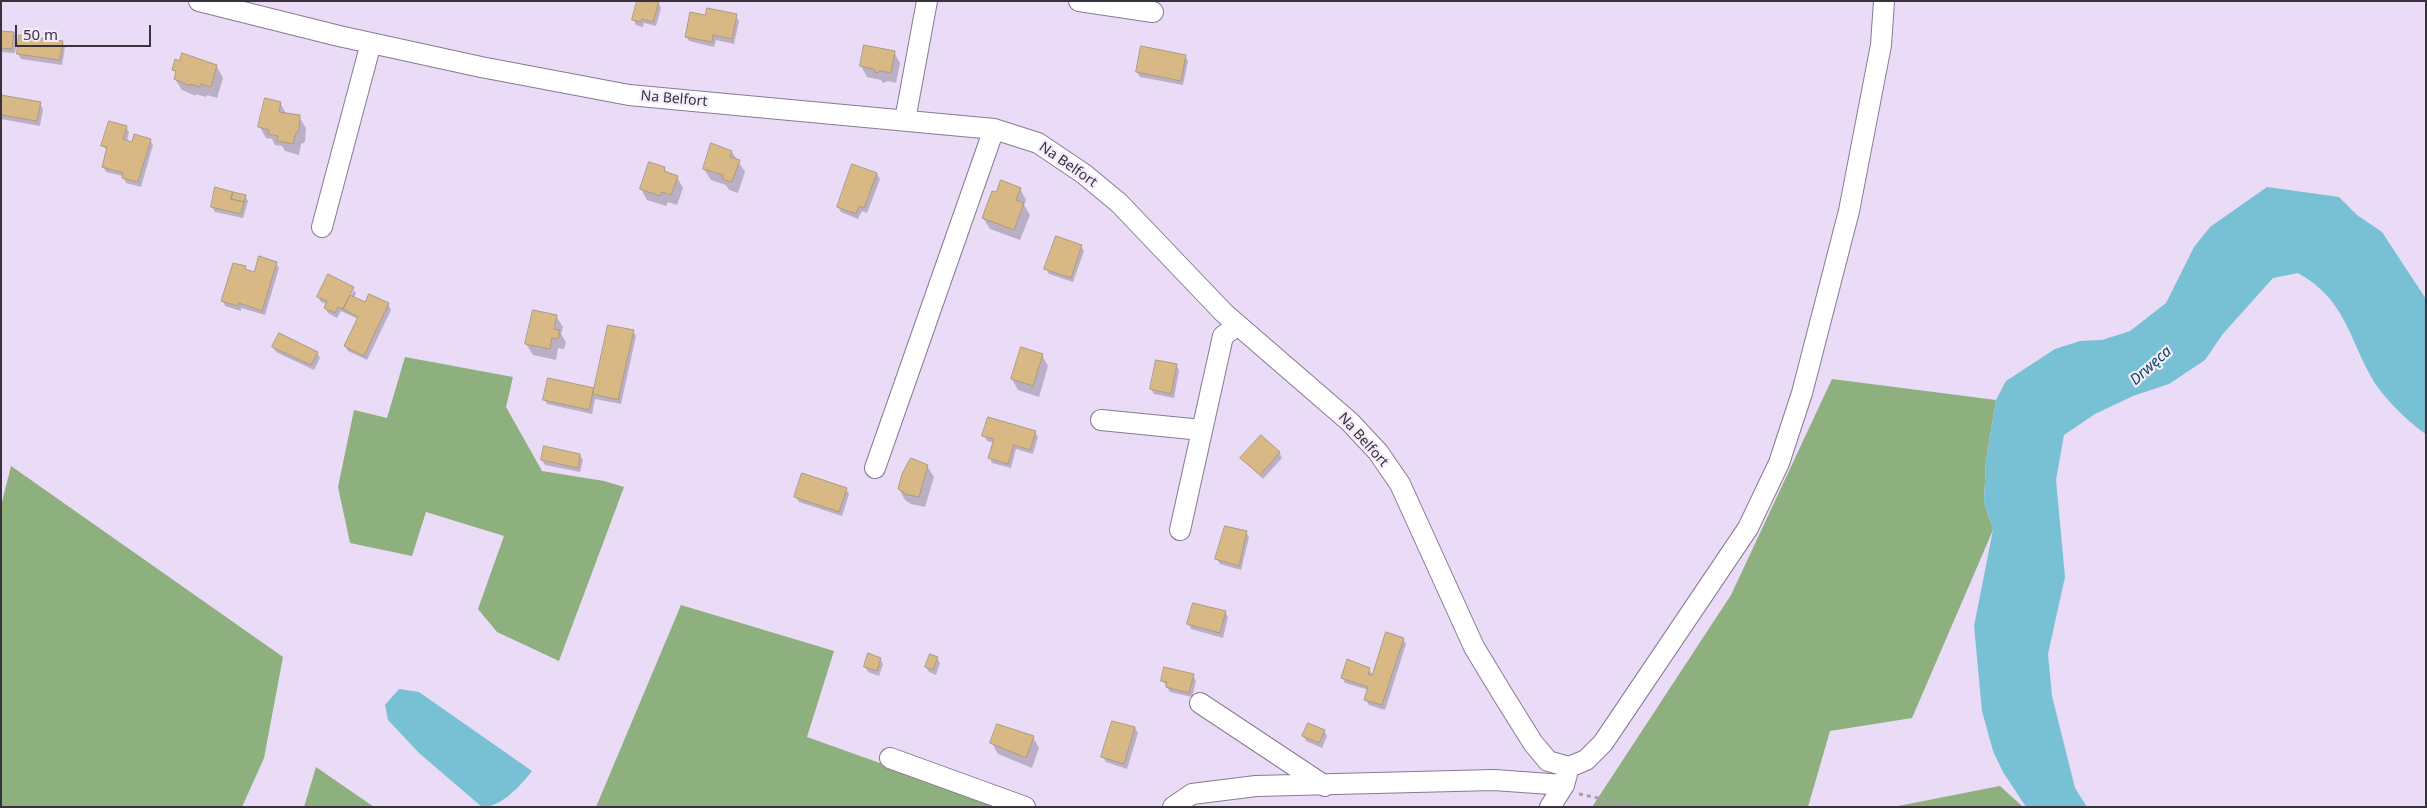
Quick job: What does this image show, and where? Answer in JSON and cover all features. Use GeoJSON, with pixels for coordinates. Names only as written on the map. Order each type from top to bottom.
{"type":"FeatureCollection","features":[{"type":"Feature","properties":{"kind":"street","name":"Na Belfort"},"geometry":{"type":"LineString","coordinates":[[200,1],[370,43],[629,95],[994,129],[1038,143],[1084,174],[1119,203],[1238,325],[1350,422],[1378,452],[1400,484],[1474,646],[1533,743],[1548,761],[1567,776]]}},
{"type":"Feature","properties":{"kind":"street"},"geometry":{"type":"LineString","coordinates":[[905,120],[928,1]]}},
{"type":"Feature","properties":{"kind":"street"},"geometry":{"type":"LineString","coordinates":[[1078,1],[1152,12]]}},
{"type":"Feature","properties":{"kind":"street"},"geometry":{"type":"LineString","coordinates":[[1550,807],[1567,776],[1603,743],[1748,528],[1779,463],[1802,393],[1849,211],[1881,44],[1884,1]]}},
{"type":"Feature","properties":{"kind":"street"},"geometry":{"type":"LineString","coordinates":[[322,227],[370,43]]}},
{"type":"Feature","properties":{"kind":"street"},"geometry":{"type":"LineString","coordinates":[[875,468],[994,129]]}},
{"type":"Feature","properties":{"kind":"street"},"geometry":{"type":"LineString","coordinates":[[1180,530],[1223,336],[1238,325]]}},
{"type":"Feature","properties":{"kind":"street"},"geometry":{"type":"LineString","coordinates":[[1101,420],[1202,430]]}},
{"type":"Feature","properties":{"kind":"street"},"geometry":{"type":"LineString","coordinates":[[1200,703],[1326,786]]}},
{"type":"Feature","properties":{"kind":"street"},"geometry":{"type":"LineString","coordinates":[[890,758],[1025,807]]}},
{"type":"Feature","properties":{"kind":"street"},"geometry":{"type":"LineString","coordinates":[[1173,807],[1192,794],[1256,786],[1326,786],[1567,776]]}},
{"type":"Feature","properties":{"kind":"path"},"geometry":{"type":"LineString","coordinates":[[1567,776],[1574,793],[1642,807]]}},
{"type":"Feature","properties":{"kind":"green space"},"geometry":{"type":"Polygon","coordinates":[[[405,357],[513,377],[506,407],[542,471],[604,481],[624,487],[559,661],[497,632],[478,609],[504,536],[426,512],[412,556],[350,543],[338,487],[354,410],[387,418],[405,357]]]}},
{"type":"Feature","properties":{"kind":"green space"},"geometry":{"type":"Polygon","coordinates":[[[1832,379],[1996,400],[1986,460],[1984,502],[1993,530],[1912,718],[1830,731],[1808,807],[1592,807],[1731,595],[1832,379]]]}},
{"type":"Feature","properties":{"kind":"green space"},"geometry":{"type":"Polygon","coordinates":[[[11,466],[283,657],[264,758],[242,807],[1,807],[1,506],[11,466]]]}},
{"type":"Feature","properties":{"kind":"green space"},"geometry":{"type":"Polygon","coordinates":[[[681,605],[834,651],[807,737],[1003,807],[596,807],[681,605]]]}},
{"type":"Feature","properties":{"kind":"green space"},"geometry":{"type":"Polygon","coordinates":[[[316,767],[374,807],[304,807],[316,767]]]}},
{"type":"Feature","properties":{"kind":"green space"},"geometry":{"type":"Polygon","coordinates":[[[2000,786],[2023,807],[1893,807],[2000,786]]]}},
{"type":"Feature","properties":{"kind":"water","name":"Drwęca"},"geometry":{"type":"Polygon","coordinates":[[[2267,187],[2339,197],[2357,215],[2382,232],[2426,299],[2426,434],[2405,417],[2383,394],[2373,380],[2336,307],[2314,284],[2298,273],[2273,278],[2222,335],[2205,360],[2169,384],[2133,396],[2095,414],[2064,435],[2056,480],[2065,577],[2048,654],[2052,696],[2075,788],[2087,807],[2026,807],[2003,772],[1993,751],[1982,711],[1974,626],[1993,530],[1984,502],[1986,460],[1996,400],[2006,381],[2055,349],[2080,341],[2102,340],[2130,331],[2166,303],[2194,247],[2210,227],[2267,187]]]}},
{"type":"Feature","properties":{"kind":"water"},"geometry":{"type":"Polygon","coordinates":[[[399,689],[419,692],[532,771],[510,795],[497,803],[482,807],[419,753],[388,720],[385,705],[399,689]]]}},
{"type":"Feature","properties":{"kind":"building"},"geometry":{"type":"Polygon","coordinates":[[[637,1],[659,2],[653,22],[642,19],[641,22],[632,20],[637,1]]]}},
{"type":"Feature","properties":{"kind":"building"},"geometry":{"type":"Polygon","coordinates":[[[707,8],[737,14],[732,39],[713,35],[712,42],[685,37],[690,12],[705,15],[707,8]]]}},
{"type":"Feature","properties":{"kind":"building"},"geometry":{"type":"Polygon","coordinates":[[[1,31],[14,32],[12,49],[1,48],[1,31]]]}},
{"type":"Feature","properties":{"kind":"building"},"geometry":{"type":"Polygon","coordinates":[[[19,35],[63,41],[60,60],[17,54],[19,35]]]}},
{"type":"Feature","properties":{"kind":"building"},"geometry":{"type":"Polygon","coordinates":[[[864,45],[895,51],[891,73],[881,71],[876,73],[874,69],[860,66],[864,45]]]}},
{"type":"Feature","properties":{"kind":"building"},"geometry":{"type":"Polygon","coordinates":[[[1141,46],[1186,55],[1181,81],[1136,72],[1141,46]]]}},
{"type":"Feature","properties":{"kind":"building"},"geometry":{"type":"Polygon","coordinates":[[[182,53],[217,65],[211,87],[201,84],[200,87],[190,84],[190,86],[174,79],[176,71],[172,70],[175,59],[179,61],[182,53]]]}},
{"type":"Feature","properties":{"kind":"building"},"geometry":{"type":"Polygon","coordinates":[[[1,95],[41,102],[37,121],[1,115],[1,95]]]}},
{"type":"Feature","properties":{"kind":"building"},"geometry":{"type":"Polygon","coordinates":[[[265,98],[281,102],[279,112],[300,115],[299,131],[296,133],[293,144],[277,141],[278,136],[268,134],[269,130],[258,127],[265,98]]]}},
{"type":"Feature","properties":{"kind":"building"},"geometry":{"type":"Polygon","coordinates":[[[109,121],[127,126],[123,139],[132,142],[134,134],[151,139],[138,182],[122,178],[123,173],[102,167],[107,147],[101,146],[109,121]]]}},
{"type":"Feature","properties":{"kind":"building"},"geometry":{"type":"Polygon","coordinates":[[[711,143],[732,151],[730,157],[740,160],[732,182],[722,179],[723,175],[703,169],[711,143]]]}},
{"type":"Feature","properties":{"kind":"building"},"geometry":{"type":"Polygon","coordinates":[[[649,162],[665,167],[664,171],[678,176],[671,195],[662,192],[660,196],[640,189],[649,162]]]}},
{"type":"Feature","properties":{"kind":"building"},"geometry":{"type":"Polygon","coordinates":[[[852,164],[877,173],[864,208],[859,206],[856,214],[837,207],[852,164]]]}},
{"type":"Feature","properties":{"kind":"building"},"geometry":{"type":"Polygon","coordinates":[[[1001,180],[1021,188],[1016,200],[1024,203],[1014,230],[982,218],[992,191],[996,192],[1001,180]]]}},
{"type":"Feature","properties":{"kind":"building"},"geometry":{"type":"Polygon","coordinates":[[[215,187],[233,192],[231,199],[244,202],[241,214],[211,207],[215,187]]]}},
{"type":"Feature","properties":{"kind":"building"},"geometry":{"type":"Polygon","coordinates":[[[233,192],[246,195],[244,202],[231,199],[233,192]]]}},
{"type":"Feature","properties":{"kind":"building"},"geometry":{"type":"Polygon","coordinates":[[[1056,236],[1082,245],[1071,278],[1044,269],[1056,236]]]}},
{"type":"Feature","properties":{"kind":"building"},"geometry":{"type":"Polygon","coordinates":[[[259,256],[277,262],[262,311],[239,303],[238,306],[221,301],[233,263],[246,266],[245,269],[254,272],[259,256]]]}},
{"type":"Feature","properties":{"kind":"building"},"geometry":{"type":"Polygon","coordinates":[[[328,274],[354,287],[343,309],[338,307],[335,313],[324,308],[327,301],[317,297],[328,274]]]}},
{"type":"Feature","properties":{"kind":"building"},"geometry":{"type":"Polygon","coordinates":[[[369,294],[389,303],[364,356],[344,346],[358,317],[343,309],[350,295],[365,302],[369,294]]]}},
{"type":"Feature","properties":{"kind":"building"},"geometry":{"type":"Polygon","coordinates":[[[533,310],[557,315],[554,329],[560,330],[558,339],[552,338],[550,349],[525,344],[533,310]]]}},
{"type":"Feature","properties":{"kind":"building"},"geometry":{"type":"Polygon","coordinates":[[[608,325],[634,330],[618,400],[593,394],[608,325]]]}},
{"type":"Feature","properties":{"kind":"building"},"geometry":{"type":"Polygon","coordinates":[[[279,333],[318,352],[311,365],[272,347],[279,333]]]}},
{"type":"Feature","properties":{"kind":"building"},"geometry":{"type":"Polygon","coordinates":[[[1021,347],[1043,354],[1033,386],[1011,379],[1021,347]]]}},
{"type":"Feature","properties":{"kind":"building"},"geometry":{"type":"Polygon","coordinates":[[[1156,360],[1177,364],[1171,394],[1150,389],[1156,360]]]}},
{"type":"Feature","properties":{"kind":"building"},"geometry":{"type":"Polygon","coordinates":[[[548,378],[594,388],[589,410],[543,400],[548,378]]]}},
{"type":"Feature","properties":{"kind":"building"},"geometry":{"type":"Polygon","coordinates":[[[988,417],[1036,431],[1030,450],[1014,445],[1008,464],[988,458],[994,439],[982,436],[988,417]]]}},
{"type":"Feature","properties":{"kind":"building"},"geometry":{"type":"Polygon","coordinates":[[[1261,435],[1280,452],[1260,475],[1240,458],[1261,435]]]}},
{"type":"Feature","properties":{"kind":"building"},"geometry":{"type":"Polygon","coordinates":[[[544,446],[580,454],[578,468],[541,460],[544,446]]]}},
{"type":"Feature","properties":{"kind":"building"},"geometry":{"type":"Polygon","coordinates":[[[911,458],[928,465],[919,497],[904,494],[904,492],[898,489],[902,474],[911,458]]]}},
{"type":"Feature","properties":{"kind":"building"},"geometry":{"type":"Polygon","coordinates":[[[802,473],[847,488],[839,512],[794,497],[802,473]]]}},
{"type":"Feature","properties":{"kind":"building"},"geometry":{"type":"Polygon","coordinates":[[[1225,526],[1247,531],[1239,566],[1215,559],[1225,526]]]}},
{"type":"Feature","properties":{"kind":"building"},"geometry":{"type":"Polygon","coordinates":[[[1193,603],[1226,611],[1220,633],[1187,624],[1193,603]]]}},
{"type":"Feature","properties":{"kind":"building"},"geometry":{"type":"Polygon","coordinates":[[[1386,632],[1404,638],[1382,705],[1364,700],[1368,687],[1341,678],[1347,659],[1370,668],[1368,674],[1372,675],[1386,632]]]}},
{"type":"Feature","properties":{"kind":"building"},"geometry":{"type":"Polygon","coordinates":[[[868,653],[881,658],[877,671],[864,667],[868,653]]]}},
{"type":"Feature","properties":{"kind":"building"},"geometry":{"type":"Polygon","coordinates":[[[930,654],[938,657],[933,670],[925,667],[930,654]]]}},
{"type":"Feature","properties":{"kind":"building"},"geometry":{"type":"Polygon","coordinates":[[[1164,667],[1194,674],[1189,693],[1166,687],[1167,682],[1161,681],[1164,667]]]}},
{"type":"Feature","properties":{"kind":"building"},"geometry":{"type":"Polygon","coordinates":[[[1112,721],[1135,727],[1124,764],[1101,757],[1112,721]]]}},
{"type":"Feature","properties":{"kind":"building"},"geometry":{"type":"Polygon","coordinates":[[[1308,723],[1325,730],[1319,743],[1302,736],[1308,723]]]}},
{"type":"Feature","properties":{"kind":"building"},"geometry":{"type":"Polygon","coordinates":[[[997,724],[1034,736],[1026,758],[990,743],[997,724]]]}}]}
